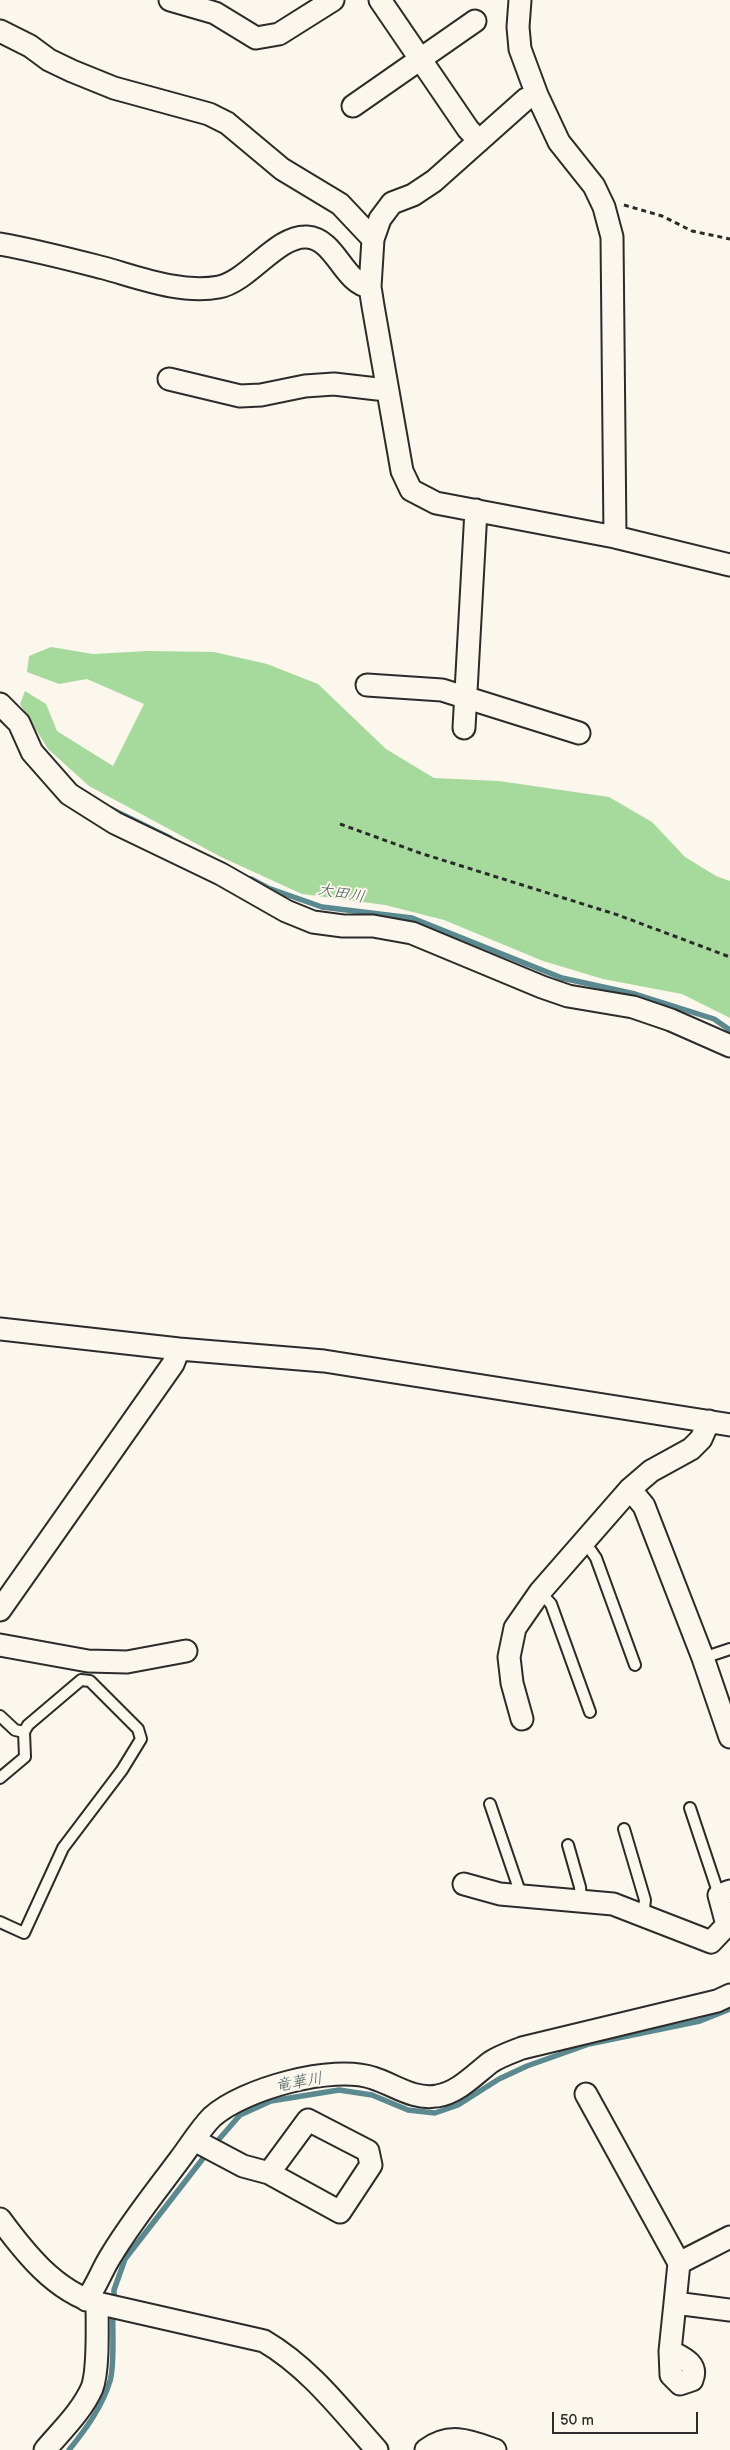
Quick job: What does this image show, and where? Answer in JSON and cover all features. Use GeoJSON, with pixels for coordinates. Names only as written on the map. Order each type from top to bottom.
{"type":"FeatureCollection","features":[{"type":"Feature","properties":{"kind":"street"},"geometry":{"type":"LineString","coordinates":[[170,0],[216,13],[256,38],[279,34],[333,0]]}},
{"type":"Feature","properties":{"kind":"street"},"geometry":{"type":"LineString","coordinates":[[380,0],[468,129],[479,141]]}},
{"type":"Feature","properties":{"kind":"street"},"geometry":{"type":"LineString","coordinates":[[520,0],[518,27],[520,49],[537,95],[559,142],[594,186],[604,208],[612,237],[615,537]]}},
{"type":"Feature","properties":{"kind":"street"},"geometry":{"type":"LineString","coordinates":[[353,106],[476,20]]}},
{"type":"Feature","properties":{"kind":"street"},"geometry":{"type":"LineString","coordinates":[[0,31],[30,46],[49,60],[72,71],[114,88],[209,114],[227,123],[282,169],[340,204],[373,239]]}},
{"type":"Feature","properties":{"kind":"street"},"geometry":{"type":"LineString","coordinates":[[537,95],[526,99],[434,181],[413,195],[392,203],[380,219],[373,239],[370,287],[386,390],[402,471],[411,490],[436,502],[615,537],[730,565]]}},
{"type":"Feature","properties":{"kind":"street"},"geometry":{"type":"LineString","coordinates":[[0,244],[179,287],[218,287],[236,281],[276,248],[305,237],[318,240],[358,282],[370,287]]}},
{"type":"Feature","properties":{"kind":"street"},"geometry":{"type":"LineString","coordinates":[[169,379],[240,396],[324,385],[386,390]]}},
{"type":"Feature","properties":{"kind":"street"},"geometry":{"type":"LineString","coordinates":[[464,728],[476,510]]}},
{"type":"Feature","properties":{"kind":"street"},"geometry":{"type":"LineString","coordinates":[[367,685],[442,690],[579,733]]}},
{"type":"Feature","properties":{"kind":"street"},"geometry":{"type":"LineString","coordinates":[[0,704],[19,723],[32,752],[69,794],[115,823],[221,874],[286,910],[313,922],[343,926],[373,926],[412,933],[542,987],[568,996],[633,1007],[671,1020],[730,1046]]}},
{"type":"Feature","properties":{"kind":"street"},"geometry":{"type":"LineString","coordinates":[[0,1329],[179,1349],[324,1361],[730,1425]]}},
{"type":"Feature","properties":{"kind":"street"},"geometry":{"type":"LineString","coordinates":[[0,1610],[173,1364],[179,1349]]}},
{"type":"Feature","properties":{"kind":"street"},"geometry":{"type":"LineString","coordinates":[[522,1719],[512,1683],[509,1657],[515,1628],[540,1592],[630,1490],[651,1471],[691,1449],[702,1439],[709,1421]]}},
{"type":"Feature","properties":{"kind":"street"},"geometry":{"type":"LineString","coordinates":[[630,1490],[644,1506],[703,1658],[730,1737]]}},
{"type":"Feature","properties":{"kind":"street"},"geometry":{"type":"LineString","coordinates":[[0,1645],[88,1661],[127,1662],[186,1651]]}},
{"type":"Feature","properties":{"kind":"street"},"geometry":{"type":"LineString","coordinates":[[464,1884],[500,1894],[613,1904],[711,1942],[727,1924],[724,1894]]}},
{"type":"Feature","properties":{"kind":"street"},"geometry":{"type":"LineString","coordinates":[[45,2450],[74,2415],[92,2389],[95,2377],[102,2304],[96,2286],[111,2255],[212,2117],[238,2100],[260,2089],[320,2076],[350,2073],[372,2077],[403,2091],[421,2096],[439,2096],[461,2086],[493,2061],[522,2048],[700,2005],[730,1995]]}},
{"type":"Feature","properties":{"kind":"street"},"geometry":{"type":"LineString","coordinates":[[586,2094],[679,2262],[670,2351]]}},
{"type":"Feature","properties":{"kind":"street"},"geometry":{"type":"LineString","coordinates":[[194,2140],[243,2166],[269,2173],[340,2212],[371,2165],[368,2151],[308,2120],[269,2173]]}},
{"type":"Feature","properties":{"kind":"street"},"geometry":{"type":"LineString","coordinates":[[0,2219],[54,2281],[73,2295],[102,2304],[264,2341],[287,2354],[310,2375],[377,2450]]}},
{"type":"Feature","properties":{"kind":"street"},"geometry":{"type":"LineString","coordinates":[[679,2262],[730,2237]]}},
{"type":"Feature","properties":{"kind":"street"},"geometry":{"type":"LineString","coordinates":[[675,2303],[730,2310]]}},
{"type":"Feature","properties":{"kind":"street"},"geometry":{"type":"LineString","coordinates":[[426,2450],[447,2439],[469,2440],[495,2450]]}},
{"type":"Feature","properties":{"kind":"lane"},"geometry":{"type":"LineString","coordinates":[[584,1542],[596,1558],[635,1664]]}},
{"type":"Feature","properties":{"kind":"lane"},"geometry":{"type":"LineString","coordinates":[[540,1592],[551,1604],[590,1712]]}},
{"type":"Feature","properties":{"kind":"lane"},"geometry":{"type":"LineString","coordinates":[[703,1658],[730,1649]]}},
{"type":"Feature","properties":{"kind":"lane"},"geometry":{"type":"LineString","coordinates":[[0,1778],[25,1757],[24,1732],[28,1725],[81,1680],[90,1682],[97,1688],[138,1729],[141,1739],[122,1770],[63,1848],[24,1933],[0,1922]]}},
{"type":"Feature","properties":{"kind":"lane"},"geometry":{"type":"LineString","coordinates":[[0,1716],[15,1730],[24,1732]]}},
{"type":"Feature","properties":{"kind":"lane"},"geometry":{"type":"LineString","coordinates":[[490,1804],[518,1886],[519,1895]]}},
{"type":"Feature","properties":{"kind":"lane"},"geometry":{"type":"LineString","coordinates":[[690,1808],[724,1894]]}},
{"type":"Feature","properties":{"kind":"lane"},"geometry":{"type":"LineString","coordinates":[[624,1829],[645,1900],[644,1916]]}},
{"type":"Feature","properties":{"kind":"lane"},"geometry":{"type":"LineString","coordinates":[[568,1845],[580,1887],[581,1900]]}},
{"type":"Feature","properties":{"kind":"path"},"geometry":{"type":"LineString","coordinates":[[604,208],[613,205],[628,205],[662,216],[692,231],[730,239]]}},
{"type":"Feature","properties":{"kind":"path"},"geometry":{"type":"LineString","coordinates":[[340,824],[420,852],[618,915],[730,957]]}},
{"type":"Feature","properties":{"kind":"green space"},"geometry":{"type":"Polygon","coordinates":[[[51,647],[93,654],[148,651],[214,652],[267,664],[318,684],[386,749],[434,778],[499,781],[609,797],[652,822],[685,857],[716,876],[730,881],[730,1018],[682,994],[603,979],[543,961],[444,920],[385,905],[302,894],[221,857],[89,786],[48,749],[20,704],[25,691],[46,704],[57,731],[113,766],[144,704],[87,679],[59,684],[27,672],[29,656],[51,647]]]}},
{"type":"Feature","properties":{"kind":"waterway","name":"大田川"},"geometry":{"type":"LineString","coordinates":[[111,809],[170,838]]}},
{"type":"Feature","properties":{"kind":"waterway","name":"大田川"},"geometry":{"type":"LineString","coordinates":[[251,879],[268,888],[322,907],[412,918],[562,978],[635,994],[714,1019],[730,1030]]}},
{"type":"Feature","properties":{"kind":"waterway","name":"竜華川"},"geometry":{"type":"LineString","coordinates":[[214,2145],[240,2115],[271,2101],[339,2090],[372,2095],[408,2110],[435,2113],[458,2105],[499,2079],[527,2066],[589,2044],[700,2021],[730,2009]]}},
{"type":"Feature","properties":{"kind":"waterway","name":"竜華川"},"geometry":{"type":"LineString","coordinates":[[114,2302],[114,2290],[125,2259],[208,2152]]}},
{"type":"Feature","properties":{"kind":"waterway","name":"竜華川"},"geometry":{"type":"LineString","coordinates":[[69,2450],[93,2417],[103,2400],[110,2381],[113,2356],[113,2311]]}}]}
